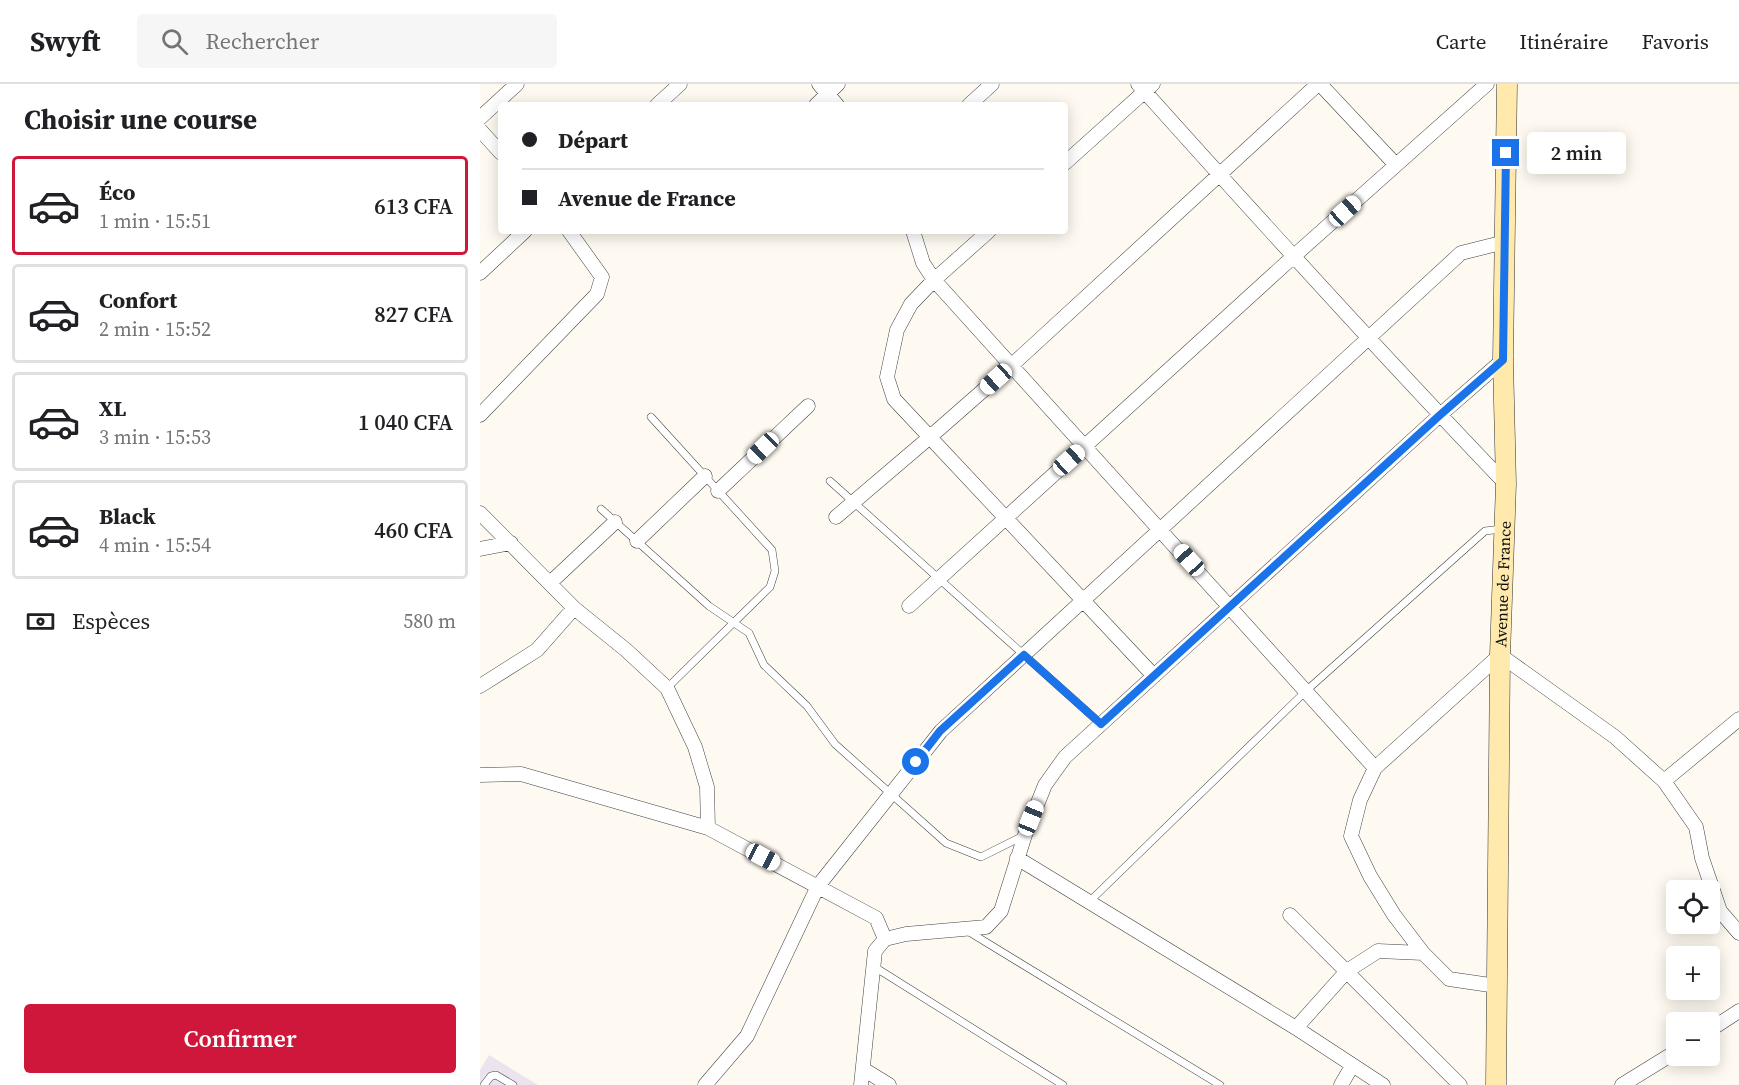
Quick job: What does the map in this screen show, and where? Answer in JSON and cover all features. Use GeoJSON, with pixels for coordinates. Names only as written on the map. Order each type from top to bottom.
{"type":"FeatureCollection","features":[{"type":"Feature","properties":{"kind":"main road","name":"Avenue de France"},"geometry":{"type":"LineString","coordinates":[[1496,1085],[1500,655],[1506,484],[1503,360],[1507,84]]}},
{"type":"Feature","properties":{"kind":"street"},"geometry":{"type":"LineString","coordinates":[[480,118],[517,84]]}},
{"type":"Feature","properties":{"kind":"street"},"geometry":{"type":"LineString","coordinates":[[660,102],[680,84]]}},
{"type":"Feature","properties":{"kind":"street"},"geometry":{"type":"LineString","coordinates":[[834,102],[823,89],[838,84]]}},
{"type":"Feature","properties":{"kind":"street"},"geometry":{"type":"LineString","coordinates":[[972,102],[993,84]]}},
{"type":"Feature","properties":{"kind":"street"},"geometry":{"type":"LineString","coordinates":[[836,517],[1012,365],[1319,84],[1396,165]]}},
{"type":"Feature","properties":{"kind":"street"},"geometry":{"type":"LineString","coordinates":[[909,606],[1294,256],[1488,84]]}},
{"type":"Feature","properties":{"kind":"street"},"geometry":{"type":"LineString","coordinates":[[1068,160],[1145,87],[1218,175],[1506,484]]}},
{"type":"Feature","properties":{"kind":"street"},"geometry":{"type":"LineString","coordinates":[[480,130],[498,150]]}},
{"type":"Feature","properties":{"kind":"street"},"geometry":{"type":"LineString","coordinates":[[480,273],[522,234]]}},
{"type":"Feature","properties":{"kind":"street"},"geometry":{"type":"LineString","coordinates":[[480,415],[597,294],[602,276],[570,234]]}},
{"type":"Feature","properties":{"kind":"street"},"geometry":{"type":"LineString","coordinates":[[914,234],[923,263],[934,280],[1376,768]]}},
{"type":"Feature","properties":{"kind":"street"},"geometry":{"type":"LineString","coordinates":[[986,234],[911,304],[897,330],[887,377],[894,399],[1154,676]]}},
{"type":"Feature","properties":{"kind":"street"},"geometry":{"type":"LineString","coordinates":[[705,1085],[747,1036],[818,886],[940,731],[1461,254],[1497,244]]}},
{"type":"Feature","properties":{"kind":"street"},"geometry":{"type":"LineString","coordinates":[[861,1085],[875,951],[885,939],[906,934],[986,927],[1001,911],[1024,835],[1045,785],[1065,757],[1503,360]]}},
{"type":"Feature","properties":{"kind":"street"},"geometry":{"type":"LineString","coordinates":[[718,491],[808,406]]}},
{"type":"Feature","properties":{"kind":"street"},"geometry":{"type":"LineString","coordinates":[[637,542],[705,476]]}},
{"type":"Feature","properties":{"kind":"street"},"geometry":{"type":"LineString","coordinates":[[480,513],[574,608],[626,650],[667,688],[695,747],[707,787],[708,828]]}},
{"type":"Feature","properties":{"kind":"street"},"geometry":{"type":"LineString","coordinates":[[550,583],[615,522]]}},
{"type":"Feature","properties":{"kind":"street"},"geometry":{"type":"LineString","coordinates":[[480,549],[511,543]]}},
{"type":"Feature","properties":{"kind":"street"},"geometry":{"type":"LineString","coordinates":[[480,686],[537,650],[574,608]]}},
{"type":"Feature","properties":{"kind":"street"},"geometry":{"type":"LineString","coordinates":[[1497,986],[1449,979],[1423,953],[1394,915],[1370,876],[1351,836],[1360,800],[1376,768],[1500,655],[1615,737],[1664,781],[1696,826],[1702,858],[1720,911],[1739,933]]}},
{"type":"Feature","properties":{"kind":"street"},"geometry":{"type":"LineString","coordinates":[[1664,781],[1739,719]]}},
{"type":"Feature","properties":{"kind":"street"},"geometry":{"type":"LineString","coordinates":[[480,775],[521,774],[708,828],[876,918],[885,939]]}},
{"type":"Feature","properties":{"kind":"street"},"geometry":{"type":"LineString","coordinates":[[1017,858],[1296,1028],[1383,1085]]}},
{"type":"Feature","properties":{"kind":"street"},"geometry":{"type":"LineString","coordinates":[[1290,915],[1460,1085]]}},
{"type":"Feature","properties":{"kind":"street"},"geometry":{"type":"LineString","coordinates":[[1296,1028],[1347,971],[1377,951],[1423,953]]}},
{"type":"Feature","properties":{"kind":"street"},"geometry":{"type":"LineString","coordinates":[[1720,1023],[1739,1011]]}},
{"type":"Feature","properties":{"kind":"street"},"geometry":{"type":"LineString","coordinates":[[1622,1085],[1666,1058]]}},
{"type":"Feature","properties":{"kind":"street"},"geometry":{"type":"LineString","coordinates":[[1341,1085],[1352,1066]]}},
{"type":"Feature","properties":{"kind":"street"},"geometry":{"type":"LineString","coordinates":[[863,1069],[889,1085]]}},
{"type":"Feature","properties":{"kind":"lane"},"geometry":{"type":"LineString","coordinates":[[651,417],[772,549],[775,571],[770,587],[667,688]]}},
{"type":"Feature","properties":{"kind":"lane"},"geometry":{"type":"LineString","coordinates":[[830,481],[1101,724]]}},
{"type":"Feature","properties":{"kind":"lane"},"geometry":{"type":"LineString","coordinates":[[601,509],[709,606],[750,633],[764,665],[807,706],[836,744],[946,843],[981,857],[1024,835]]}},
{"type":"Feature","properties":{"kind":"lane"},"geometry":{"type":"LineString","coordinates":[[1089,902],[1307,690],[1485,531],[1504,529]]}},
{"type":"Feature","properties":{"kind":"lane"},"geometry":{"type":"LineString","coordinates":[[964,929],[1220,1085]]}},
{"type":"Feature","properties":{"kind":"lane"},"geometry":{"type":"LineString","coordinates":[[873,966],[1063,1085]]}},
{"type":"Feature","properties":{"kind":"lane"},"geometry":{"type":"LineString","coordinates":[[484,1085],[491,1076],[496,1075],[513,1085]]}},
{"type":"Feature","properties":{"kind":"shaded area"},"geometry":{"type":"Polygon","coordinates":[[[489,1055],[538,1085],[480,1085],[480,1070],[489,1055]]]}},
{"type":"Feature","properties":{"kind":"route"},"geometry":{"type":"LineString","coordinates":[[916,762],[940,731],[1024,655],[1101,724],[1503,360],[1506,153]]}}]}
